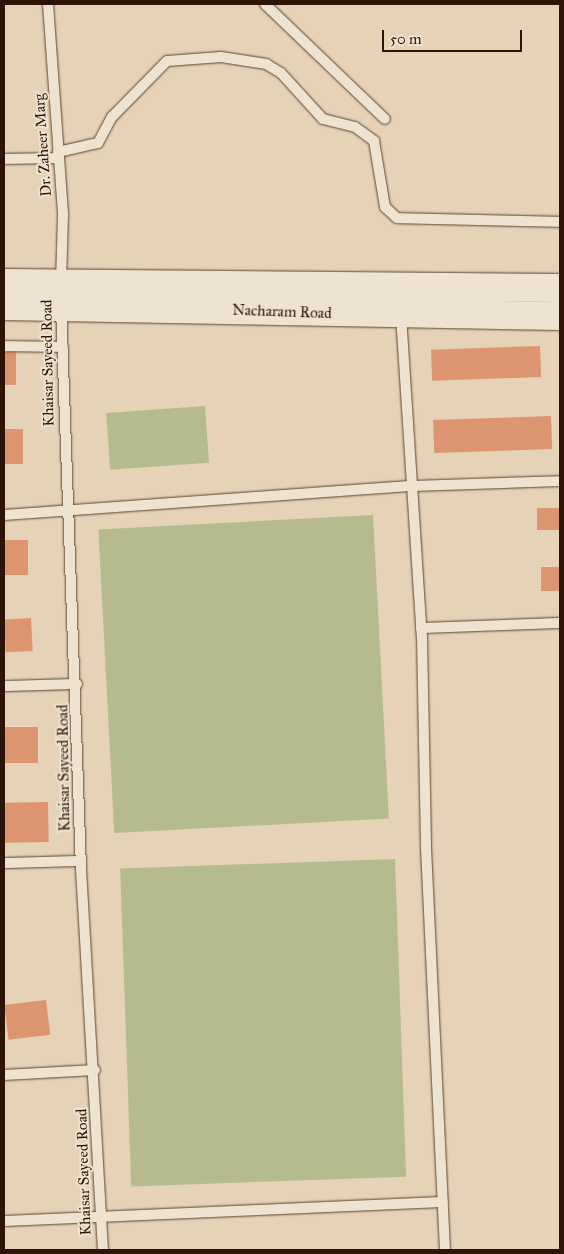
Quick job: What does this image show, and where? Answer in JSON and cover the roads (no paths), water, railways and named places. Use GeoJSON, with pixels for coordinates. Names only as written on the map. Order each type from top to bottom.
{"type":"FeatureCollection","features":[{"type":"Feature","properties":{"kind":"main road","name":"Nacharam Road"},"geometry":{"type":"LineString","coordinates":[[4,283],[61,295],[401,315],[560,316]]}},
{"type":"Feature","properties":{"kind":"main road","name":"Nacharam Road"},"geometry":{"type":"LineString","coordinates":[[4,306],[61,295],[560,288]]}},
{"type":"Feature","properties":{"kind":"lane","name":"Dr. Zaheer Marg"},"geometry":{"type":"LineString","coordinates":[[48,4],[58,155],[61,295]]}},
{"type":"Feature","properties":{"kind":"lane"},"geometry":{"type":"LineString","coordinates":[[265,4],[385,119]]}},
{"type":"Feature","properties":{"kind":"lane"},"geometry":{"type":"LineString","coordinates":[[4,159],[58,155],[98,143],[112,117],[167,61],[221,57],[266,64],[281,73],[323,119],[355,127],[374,140],[385,207],[396,218],[560,222]]}},
{"type":"Feature","properties":{"kind":"lane","name":"Khaisar Sayeed Road"},"geometry":{"type":"LineString","coordinates":[[61,295],[67,511],[77,684],[81,861],[95,1070],[103,1250]]}},
{"type":"Feature","properties":{"kind":"lane"},"geometry":{"type":"LineString","coordinates":[[401,315],[421,628],[446,1250]]}},
{"type":"Feature","properties":{"kind":"lane"},"geometry":{"type":"LineString","coordinates":[[4,346],[63,347]]}},
{"type":"Feature","properties":{"kind":"lane"},"geometry":{"type":"LineString","coordinates":[[4,515],[413,486],[560,480]]}},
{"type":"Feature","properties":{"kind":"lane"},"geometry":{"type":"LineString","coordinates":[[421,628],[560,623]]}},
{"type":"Feature","properties":{"kind":"lane"},"geometry":{"type":"LineString","coordinates":[[4,686],[77,684]]}},
{"type":"Feature","properties":{"kind":"lane"},"geometry":{"type":"LineString","coordinates":[[4,863],[81,861]]}},
{"type":"Feature","properties":{"kind":"lane"},"geometry":{"type":"LineString","coordinates":[[4,1074],[95,1070]]}},
{"type":"Feature","properties":{"kind":"lane"},"geometry":{"type":"LineString","coordinates":[[4,1222],[443,1202]]}}]}
